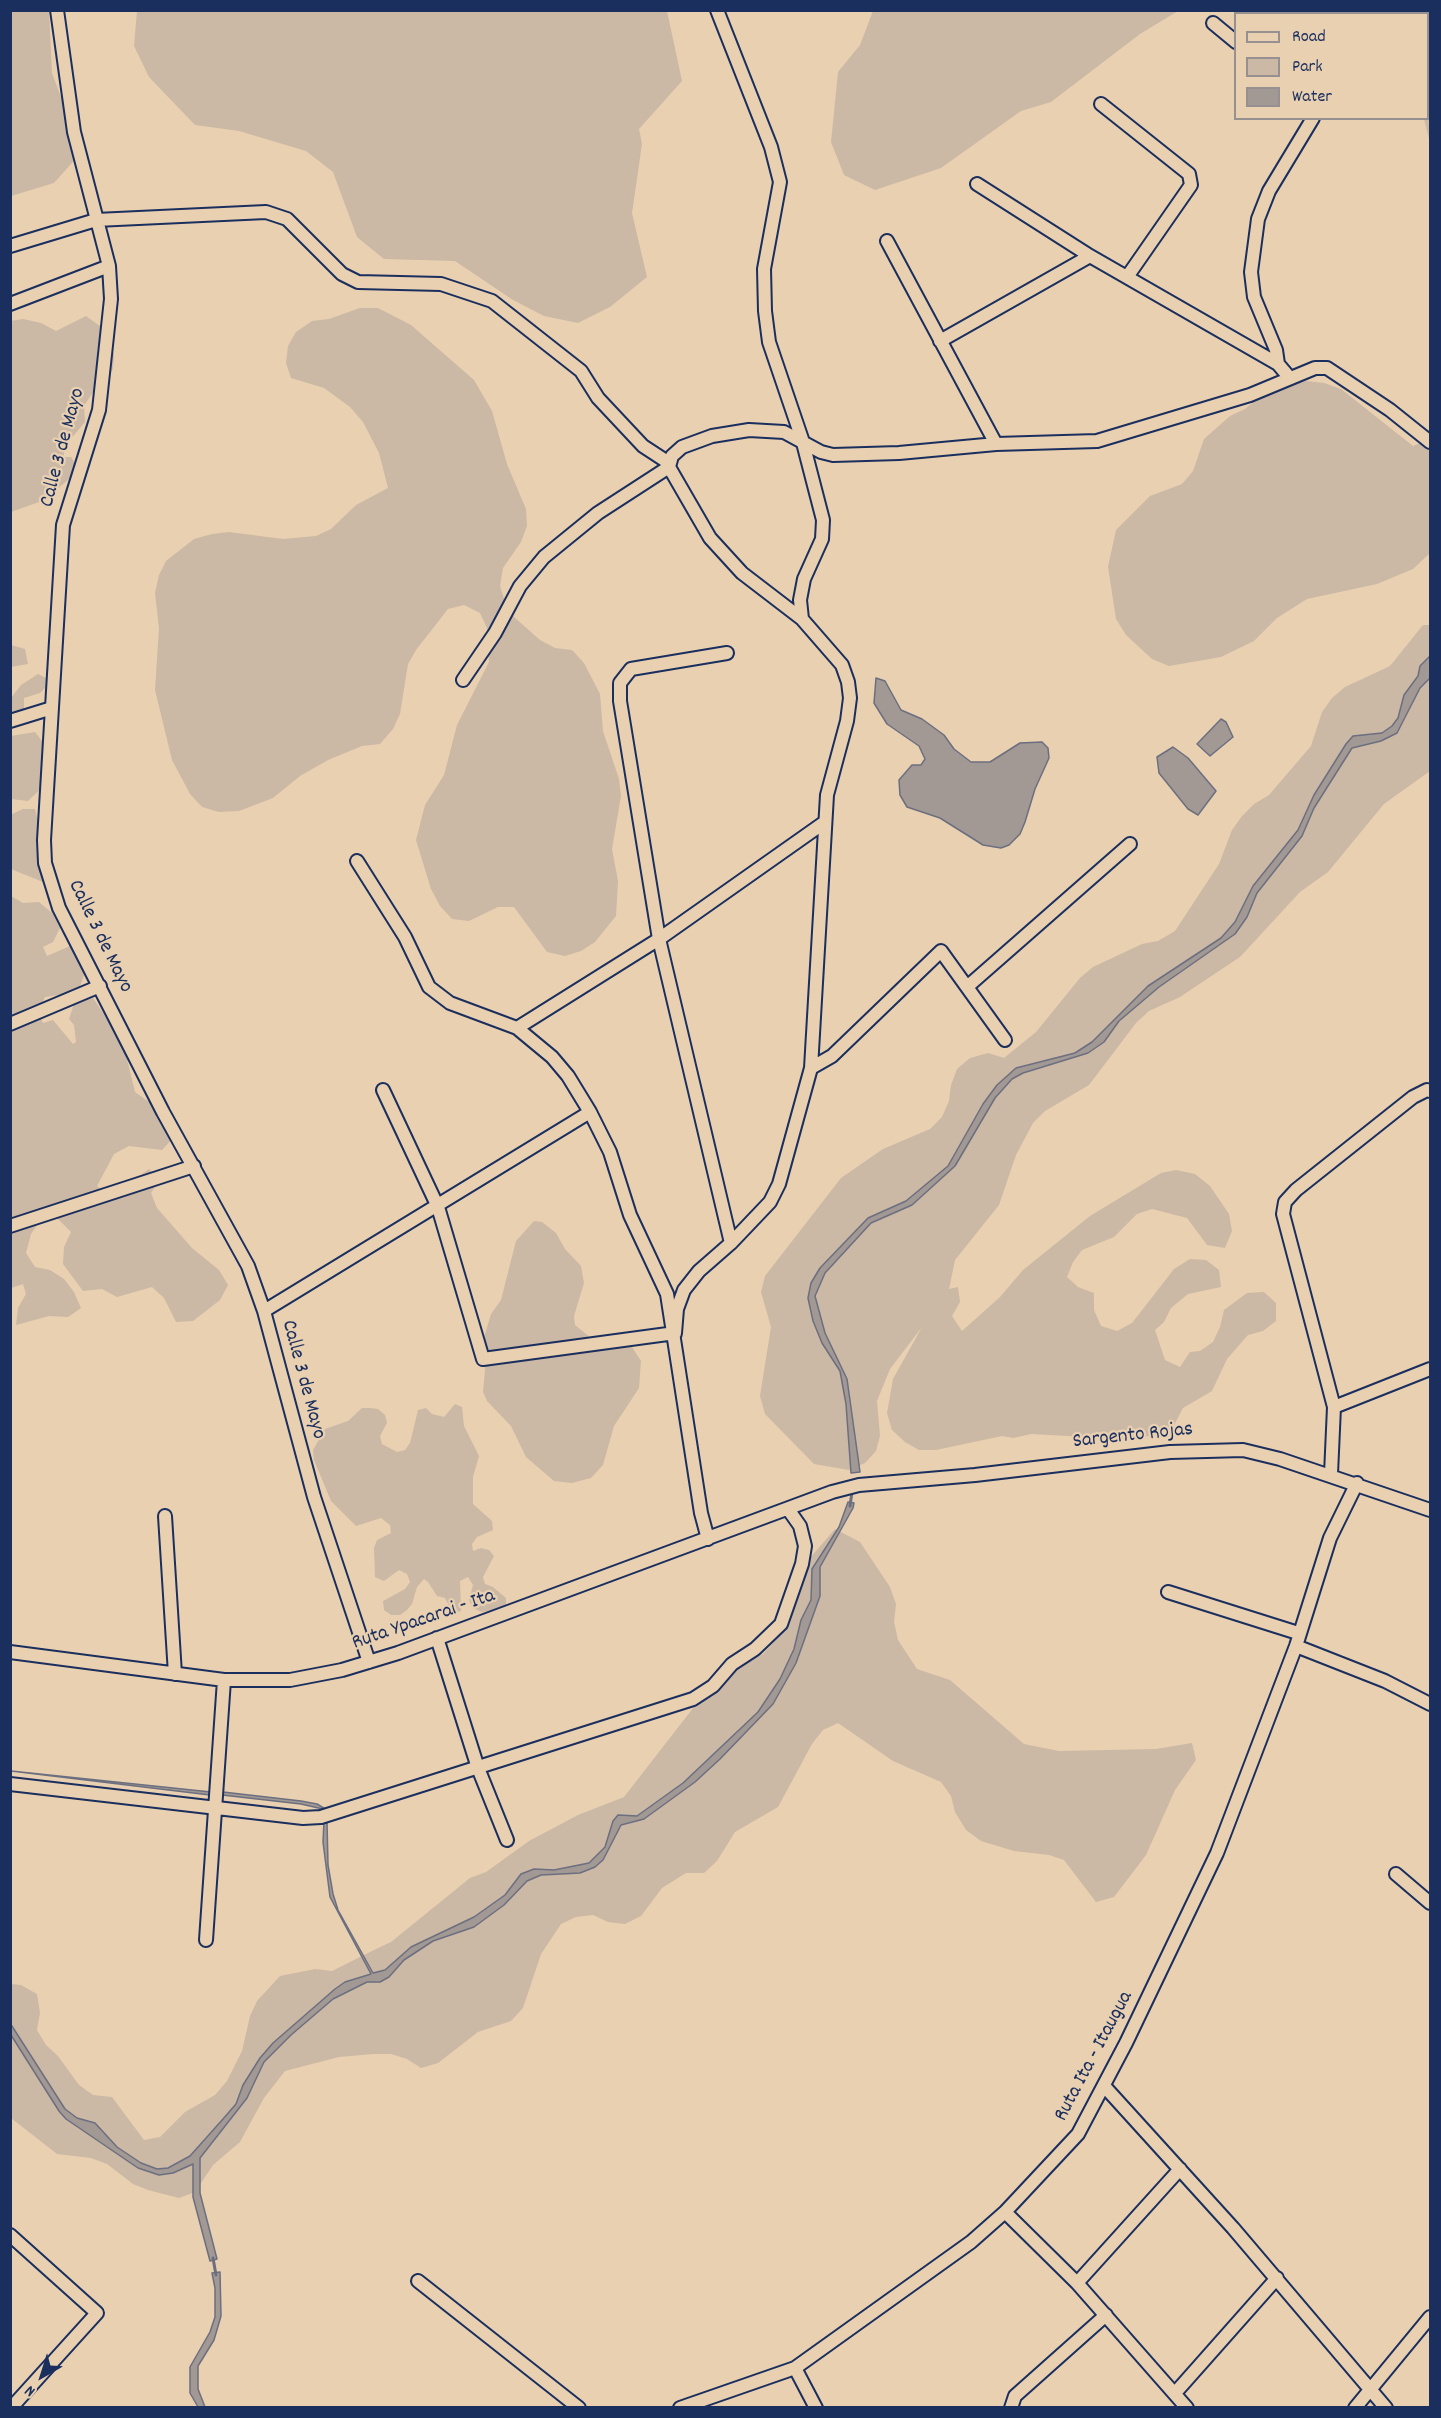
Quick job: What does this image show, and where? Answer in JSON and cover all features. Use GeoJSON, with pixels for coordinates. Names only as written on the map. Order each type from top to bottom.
{"type":"FeatureCollection","features":[{"type":"Feature","properties":{"kind":"street","name":"Calle 3 de Mayo"},"geometry":{"type":"LineString","coordinates":[[57,10],[74,132],[109,266],[111,299],[99,410],[63,525],[44,840],[45,863],[59,908],[248,1266],[264,1311],[311,1486],[369,1662]]}},
{"type":"Feature","properties":{"kind":"street"},"geometry":{"type":"LineString","coordinates":[[717,10],[778,171],[780,182],[764,269],[765,311],[769,342],[802,439],[823,520],[822,539],[804,579],[800,600],[802,619]]}},
{"type":"Feature","properties":{"kind":"street"},"geometry":{"type":"LineString","coordinates":[[1213,23],[1234,40]]}},
{"type":"Feature","properties":{"kind":"street"},"geometry":{"type":"LineString","coordinates":[[1101,104],[1189,174],[1191,185],[1127,277]]}},
{"type":"Feature","properties":{"kind":"street"},"geometry":{"type":"LineString","coordinates":[[1278,364],[1276,350],[1254,297],[1251,272],[1258,219],[1269,191],[1312,120]]}},
{"type":"Feature","properties":{"kind":"street"},"geometry":{"type":"LineString","coordinates":[[977,184],[1090,256],[1278,364],[1289,377]]}},
{"type":"Feature","properties":{"kind":"street"},"geometry":{"type":"LineString","coordinates":[[10,246],[96,220],[266,212],[287,219],[342,274],[358,282],[441,284],[480,295],[502,308],[581,371],[598,398],[643,446],[669,465],[718,549],[742,573],[802,619],[842,666],[850,698],[847,721],[827,795],[811,1068],[779,1184],[770,1202],[731,1244],[699,1271],[684,1290],[677,1309],[675,1333]]}},
{"type":"Feature","properties":{"kind":"street"},"geometry":{"type":"LineString","coordinates":[[887,241],[996,444]]}},
{"type":"Feature","properties":{"kind":"street"},"geometry":{"type":"LineString","coordinates":[[940,341],[1090,256]]}},
{"type":"Feature","properties":{"kind":"street"},"geometry":{"type":"LineString","coordinates":[[10,304],[109,266]]}},
{"type":"Feature","properties":{"kind":"street"},"geometry":{"type":"LineString","coordinates":[[463,680],[495,633],[520,586],[544,557],[598,513],[669,465],[682,447],[732,431],[784,432],[802,439],[821,452],[833,455],[899,453],[996,444],[1097,441],[1117,437],[1250,395],[1315,368],[1327,368],[1390,410],[1431,442]]}},
{"type":"Feature","properties":{"kind":"street"},"geometry":{"type":"LineString","coordinates":[[727,653],[631,669],[620,683],[620,701],[658,939],[731,1244]]}},
{"type":"Feature","properties":{"kind":"street"},"geometry":{"type":"LineString","coordinates":[[10,721],[52,708]]}},
{"type":"Feature","properties":{"kind":"street"},"geometry":{"type":"LineString","coordinates":[[517,1028],[658,939],[825,822]]}},
{"type":"Feature","properties":{"kind":"street"},"geometry":{"type":"LineString","coordinates":[[967,987],[1130,844]]}},
{"type":"Feature","properties":{"kind":"street"},"geometry":{"type":"LineString","coordinates":[[357,861],[405,937],[429,987],[450,1003],[517,1028],[552,1057],[568,1076],[590,1112],[610,1152],[630,1215],[667,1294],[675,1333],[701,1513],[708,1539]]}},
{"type":"Feature","properties":{"kind":"street"},"geometry":{"type":"LineString","coordinates":[[811,1068],[832,1056],[941,951],[1005,1041]]}},
{"type":"Feature","properties":{"kind":"street"},"geometry":{"type":"LineString","coordinates":[[10,1024],[100,986]]}},
{"type":"Feature","properties":{"kind":"street"},"geometry":{"type":"LineString","coordinates":[[383,1090],[438,1207],[483,1359],[675,1333]]}},
{"type":"Feature","properties":{"kind":"street"},"geometry":{"type":"LineString","coordinates":[[1332,1474],[1334,1407],[1283,1214],[1285,1202],[1296,1190],[1413,1097],[1427,1090],[1431,1091]]}},
{"type":"Feature","properties":{"kind":"street"},"geometry":{"type":"LineString","coordinates":[[264,1311],[438,1207],[590,1112]]}},
{"type":"Feature","properties":{"kind":"street"},"geometry":{"type":"LineString","coordinates":[[10,1226],[194,1166]]}},
{"type":"Feature","properties":{"kind":"street"},"geometry":{"type":"LineString","coordinates":[[1334,1407],[1431,1369]]}},
{"type":"Feature","properties":{"kind":"street","name":"Sargento Rojas"},"geometry":{"type":"LineString","coordinates":[[832,1492],[859,1485],[1203,1449],[1243,1450],[1332,1474],[1431,1510]]}},
{"type":"Feature","properties":{"kind":"street","name":"Ruta Ita - Itaugua"},"geometry":{"type":"LineString","coordinates":[[680,2408],[795,2368],[971,2242],[1005,2212],[1078,2134],[1105,2087],[1217,1852],[1296,1646],[1330,1538],[1357,1483]]}},
{"type":"Feature","properties":{"kind":"street","name":"Ruta Ypacarai - Ita"},"geometry":{"type":"LineString","coordinates":[[10,1652],[224,1680],[290,1680],[342,1671],[832,1492]]}},
{"type":"Feature","properties":{"kind":"street"},"geometry":{"type":"LineString","coordinates":[[10,1784],[217,1798],[324,1817],[693,1699],[713,1686],[732,1664],[764,1642],[781,1624],[802,1564],[805,1546],[800,1526],[788,1509]]}},
{"type":"Feature","properties":{"kind":"street"},"geometry":{"type":"LineString","coordinates":[[165,1516],[175,1674]]}},
{"type":"Feature","properties":{"kind":"street"},"geometry":{"type":"LineString","coordinates":[[1168,1592],[1299,1633]]}},
{"type":"Feature","properties":{"kind":"street"},"geometry":{"type":"LineString","coordinates":[[437,1638],[478,1768],[507,1840]]}},
{"type":"Feature","properties":{"kind":"street"},"geometry":{"type":"LineString","coordinates":[[1296,1646],[1385,1681],[1431,1704]]}},
{"type":"Feature","properties":{"kind":"street"},"geometry":{"type":"LineString","coordinates":[[206,1940],[224,1680]]}},
{"type":"Feature","properties":{"kind":"street"},"geometry":{"type":"LineString","coordinates":[[1396,1874],[1431,1903]]}},
{"type":"Feature","properties":{"kind":"street"},"geometry":{"type":"LineString","coordinates":[[1105,2087],[1277,2278],[1386,2408]]}},
{"type":"Feature","properties":{"kind":"street"},"geometry":{"type":"LineString","coordinates":[[1077,2283],[1180,2169]]}},
{"type":"Feature","properties":{"kind":"street"},"geometry":{"type":"LineString","coordinates":[[1005,2212],[1077,2283],[1176,2392],[1187,2408]]}},
{"type":"Feature","properties":{"kind":"street"},"geometry":{"type":"LineString","coordinates":[[10,2235],[97,2313],[11,2408]]}},
{"type":"Feature","properties":{"kind":"street"},"geometry":{"type":"LineString","coordinates":[[1176,2392],[1277,2278]]}},
{"type":"Feature","properties":{"kind":"street"},"geometry":{"type":"LineString","coordinates":[[418,2281],[579,2408]]}},
{"type":"Feature","properties":{"kind":"street"},"geometry":{"type":"LineString","coordinates":[[1011,2408],[1015,2396],[1106,2315]]}},
{"type":"Feature","properties":{"kind":"street"},"geometry":{"type":"LineString","coordinates":[[1355,2408],[1371,2392],[1431,2317]]}},
{"type":"Feature","properties":{"kind":"street"},"geometry":{"type":"LineString","coordinates":[[795,2368],[816,2408]]}},
{"type":"Feature","properties":{"kind":"green space"},"geometry":{"type":"Polygon","coordinates":[[[11,11],[49,11],[52,73],[74,132],[78,156],[54,183],[11,196],[11,11]]]}},
{"type":"Feature","properties":{"kind":"green space"},"geometry":{"type":"Polygon","coordinates":[[[137,11],[667,11],[682,81],[639,129],[642,144],[632,213],[647,277],[610,307],[578,323],[544,316],[513,300],[455,261],[384,259],[357,237],[333,172],[306,151],[239,131],[195,125],[149,77],[134,46],[137,11]]]}},
{"type":"Feature","properties":{"kind":"green space"},"geometry":{"type":"Polygon","coordinates":[[[873,11],[1178,11],[1140,34],[1051,102],[1021,111],[941,168],[875,190],[844,175],[831,142],[838,72],[860,45],[873,11]]]}},
{"type":"Feature","properties":{"kind":"green space"},"geometry":{"type":"Polygon","coordinates":[[[1430,11],[1430,143],[1424,120],[1429,120],[1429,12],[1426,12],[1430,11]]]}},
{"type":"Feature","properties":{"kind":"green space"},"geometry":{"type":"Polygon","coordinates":[[[360,308],[378,308],[411,325],[474,380],[492,411],[507,464],[526,509],[527,526],[521,542],[503,568],[500,586],[505,602],[514,617],[540,640],[555,648],[572,650],[584,663],[600,694],[603,731],[619,779],[621,796],[612,849],[618,881],[616,916],[595,942],[581,951],[565,956],[547,952],[514,907],[498,907],[469,921],[452,919],[440,906],[431,889],[416,840],[425,805],[444,775],[457,725],[489,662],[487,628],[480,613],[464,605],[448,609],[416,650],[408,664],[400,714],[393,729],[380,744],[362,746],[328,760],[300,776],[273,798],[239,811],[219,812],[202,807],[190,794],[172,760],[155,690],[159,628],[155,593],[159,575],[166,561],[194,539],[212,534],[229,532],[283,539],[316,536],[331,529],[356,505],[388,488],[379,453],[363,422],[350,407],[324,388],[291,378],[286,363],[288,346],[296,332],[312,321],[329,319],[360,308]]]}},
{"type":"Feature","properties":{"kind":"green space"},"geometry":{"type":"Polygon","coordinates":[[[86,316],[100,326],[109,339],[114,355],[113,368],[107,383],[93,392],[84,406],[85,422],[64,447],[64,457],[71,457],[78,468],[68,480],[42,501],[11,512],[10,321],[23,319],[41,323],[56,331],[86,316]]]}},
{"type":"Feature","properties":{"kind":"green space"},"geometry":{"type":"Polygon","coordinates":[[[1306,381],[1324,383],[1341,389],[1413,446],[1426,441],[1430,444],[1430,553],[1413,569],[1377,584],[1307,599],[1277,618],[1254,641],[1221,657],[1169,666],[1152,659],[1126,635],[1116,619],[1108,567],[1116,530],[1150,496],[1182,484],[1193,471],[1204,439],[1230,416],[1245,409],[1272,387],[1306,381]]]}},
{"type":"Feature","properties":{"kind":"green space"},"geometry":{"type":"Polygon","coordinates":[[[1423,625],[1430,625],[1430,771],[1384,804],[1328,872],[1300,892],[1240,957],[1180,997],[1149,1011],[1136,1023],[1089,1085],[1045,1111],[1033,1123],[1016,1155],[999,1205],[955,1260],[949,1289],[958,1287],[960,1302],[952,1316],[962,1331],[1000,1297],[1023,1270],[1090,1216],[1161,1173],[1176,1170],[1195,1174],[1210,1186],[1229,1214],[1232,1231],[1225,1248],[1207,1245],[1187,1218],[1152,1209],[1137,1214],[1114,1237],[1082,1250],[1073,1262],[1067,1277],[1078,1287],[1094,1293],[1094,1310],[1101,1326],[1117,1331],[1132,1323],[1174,1269],[1190,1259],[1206,1260],[1219,1270],[1221,1287],[1188,1294],[1171,1308],[1164,1322],[1155,1330],[1165,1360],[1180,1367],[1190,1352],[1200,1351],[1213,1342],[1224,1310],[1247,1293],[1264,1292],[1276,1303],[1276,1321],[1263,1331],[1248,1335],[1227,1359],[1212,1391],[1183,1408],[1172,1429],[1157,1435],[1123,1439],[1031,1434],[1013,1438],[1002,1436],[936,1450],[919,1450],[905,1442],[892,1430],[887,1413],[893,1379],[922,1327],[890,1369],[877,1401],[880,1436],[876,1451],[865,1463],[849,1470],[814,1464],[765,1414],[760,1396],[771,1327],[761,1292],[765,1276],[841,1178],[883,1149],[930,1129],[942,1117],[949,1101],[951,1085],[957,1069],[970,1058],[988,1053],[1004,1058],[1036,1032],[1080,978],[1093,967],[1142,944],[1158,941],[1175,931],[1219,864],[1232,830],[1242,816],[1254,804],[1269,795],[1311,746],[1322,712],[1332,698],[1345,687],[1390,666],[1423,625]]]}},
{"type":"Feature","properties":{"kind":"green space"},"geometry":{"type":"Polygon","coordinates":[[[11,645],[25,649],[28,664],[11,667],[11,645]]]}},
{"type":"Feature","properties":{"kind":"green space"},"geometry":{"type":"Polygon","coordinates":[[[38,674],[52,681],[40,693],[24,698],[24,709],[11,717],[11,698],[21,685],[38,674]]]}},
{"type":"Feature","properties":{"kind":"green space"},"geometry":{"type":"Polygon","coordinates":[[[35,732],[56,759],[54,776],[28,801],[11,799],[11,736],[35,732]]]}},
{"type":"Feature","properties":{"kind":"green space"},"geometry":{"type":"Polygon","coordinates":[[[23,809],[35,809],[38,821],[43,822],[50,867],[43,882],[11,869],[10,815],[23,809]]]}},
{"type":"Feature","properties":{"kind":"green space"},"geometry":{"type":"Polygon","coordinates":[[[11,896],[23,903],[39,902],[52,913],[60,928],[53,942],[43,947],[47,956],[70,946],[81,957],[84,975],[78,992],[45,997],[38,1012],[43,1023],[53,1020],[73,1044],[76,1042],[74,1025],[69,1019],[75,1001],[93,998],[123,1043],[135,1092],[163,1112],[173,1138],[162,1150],[129,1146],[114,1154],[97,1186],[110,1197],[149,1169],[160,1179],[151,1193],[157,1208],[192,1248],[219,1270],[228,1285],[220,1300],[193,1321],[176,1322],[164,1298],[152,1287],[117,1297],[102,1289],[83,1291],[63,1264],[64,1247],[71,1232],[55,1216],[40,1221],[31,1234],[26,1253],[35,1267],[50,1270],[64,1279],[74,1292],[81,1308],[68,1317],[49,1316],[16,1325],[18,1308],[26,1294],[23,1284],[11,1288],[11,896]]]}},
{"type":"Feature","properties":{"kind":"green space"},"geometry":{"type":"Polygon","coordinates":[[[534,1221],[542,1222],[556,1233],[565,1249],[581,1266],[584,1283],[574,1316],[575,1325],[597,1343],[632,1347],[641,1361],[639,1388],[614,1426],[603,1465],[591,1478],[572,1483],[554,1481],[526,1457],[511,1426],[487,1401],[483,1392],[486,1358],[483,1341],[491,1314],[501,1300],[516,1241],[534,1221]]]}},
{"type":"Feature","properties":{"kind":"green space"},"geometry":{"type":"Polygon","coordinates":[[[455,1404],[462,1407],[464,1426],[479,1456],[473,1477],[473,1504],[492,1521],[493,1530],[477,1537],[472,1544],[473,1551],[481,1548],[489,1550],[494,1556],[483,1577],[485,1584],[493,1587],[506,1598],[506,1607],[482,1612],[473,1608],[469,1600],[473,1585],[468,1577],[460,1581],[461,1611],[453,1613],[445,1598],[437,1596],[424,1579],[417,1587],[412,1604],[407,1610],[400,1615],[391,1615],[384,1610],[383,1601],[405,1589],[410,1582],[407,1574],[399,1570],[384,1581],[375,1577],[374,1548],[377,1540],[391,1533],[390,1525],[381,1518],[356,1526],[331,1501],[314,1460],[313,1450],[325,1429],[348,1421],[362,1408],[370,1408],[378,1409],[385,1415],[387,1423],[380,1436],[382,1444],[397,1452],[405,1450],[410,1443],[418,1410],[426,1408],[432,1414],[444,1417],[455,1404]]]}},
{"type":"Feature","properties":{"kind":"green space"},"geometry":{"type":"Polygon","coordinates":[[[835,1529],[860,1542],[890,1587],[896,1604],[894,1622],[898,1640],[917,1669],[950,1680],[1024,1744],[1059,1751],[1156,1749],[1192,1743],[1196,1760],[1175,1790],[1146,1855],[1114,1897],[1096,1902],[1064,1860],[1049,1855],[1014,1851],[981,1841],[966,1830],[955,1812],[951,1796],[941,1782],[893,1761],[838,1723],[823,1730],[812,1744],[778,1807],[735,1832],[717,1861],[704,1873],[686,1873],[662,1888],[641,1916],[625,1924],[608,1922],[593,1915],[576,1917],[561,1924],[541,1954],[523,2008],[511,2021],[478,2032],[438,2063],[421,2068],[407,2059],[391,2054],[373,2054],[339,2057],[285,2071],[264,2098],[240,2142],[213,2165],[195,2192],[179,2198],[148,2190],[133,2184],[107,2164],[91,2158],[57,2154],[11,2118],[11,1984],[21,1985],[37,1994],[40,2013],[37,2030],[46,2045],[58,2056],[79,2085],[93,2095],[112,2097],[144,2140],[160,2137],[185,2112],[215,2095],[227,2081],[242,2051],[250,2016],[257,2001],[280,1976],[315,1969],[332,1971],[391,1942],[470,1878],[486,1872],[529,1841],[578,1815],[624,1797],[718,1676],[763,1654],[774,1642],[797,1597],[795,1581],[803,1566],[835,1529]]]}},
{"type":"Feature","properties":{"kind":"water"},"geometry":{"type":"Polygon","coordinates":[[[1430,656],[1430,678],[1420,688],[1397,733],[1381,741],[1352,748],[1314,808],[1302,836],[1257,893],[1247,917],[1235,934],[1159,987],[1119,1021],[1104,1042],[1088,1053],[1023,1073],[1012,1079],[995,1098],[955,1166],[912,1205],[871,1223],[825,1273],[815,1296],[825,1333],[847,1379],[860,1472],[851,1473],[846,1404],[840,1371],[822,1343],[813,1321],[808,1298],[811,1283],[820,1268],[868,1218],[906,1201],[948,1166],[983,1104],[997,1085],[1016,1068],[1075,1053],[1092,1042],[1148,986],[1221,938],[1235,922],[1253,886],[1298,830],[1314,795],[1346,744],[1353,736],[1382,733],[1392,726],[1398,718],[1404,695],[1418,676],[1420,666],[1430,656]]]}},
{"type":"Feature","properties":{"kind":"water"},"geometry":{"type":"Polygon","coordinates":[[[876,678],[885,681],[901,710],[922,719],[944,735],[954,749],[971,762],[990,762],[1020,743],[1042,742],[1048,748],[1049,758],[1035,789],[1025,822],[1020,834],[1009,845],[1001,848],[983,845],[940,818],[907,807],[900,795],[899,780],[912,765],[921,765],[925,759],[919,746],[887,724],[874,703],[876,678]]]}},
{"type":"Feature","properties":{"kind":"water"},"geometry":{"type":"Polygon","coordinates":[[[1221,719],[1226,722],[1233,737],[1210,756],[1197,744],[1221,719]]]}},
{"type":"Feature","properties":{"kind":"water"},"geometry":{"type":"Polygon","coordinates":[[[1173,747],[1188,758],[1216,791],[1198,815],[1188,809],[1159,773],[1157,757],[1173,747]]]}},
{"type":"Feature","properties":{"kind":"water"},"geometry":{"type":"Polygon","coordinates":[[[848,1502],[854,1503],[853,1508],[820,1567],[820,1596],[796,1663],[773,1704],[720,1759],[695,1782],[644,1819],[621,1825],[603,1860],[595,1867],[580,1873],[541,1875],[527,1881],[504,1905],[474,1927],[433,1941],[404,1960],[389,1977],[380,1982],[367,1982],[333,1999],[264,2062],[247,2098],[200,2158],[200,2193],[217,2259],[210,2261],[193,2197],[193,2164],[173,2173],[159,2175],[138,2168],[66,2119],[59,2111],[11,2035],[10,2023],[65,2109],[77,2118],[95,2123],[117,2147],[141,2163],[157,2169],[168,2168],[190,2156],[236,2104],[243,2085],[260,2058],[273,2043],[335,1989],[345,1982],[371,1974],[330,1897],[323,1842],[324,1821],[327,1821],[328,1865],[338,1910],[373,1973],[385,1970],[411,1947],[474,1917],[505,1895],[521,1874],[534,1869],[554,1870],[589,1863],[605,1847],[613,1821],[618,1815],[637,1816],[683,1783],[758,1712],[780,1679],[794,1649],[801,1620],[811,1600],[812,1569],[839,1527],[848,1502]]]}},
{"type":"Feature","properties":{"kind":"water"},"geometry":{"type":"Polygon","coordinates":[[[11,1771],[211,1792],[210,1795],[11,1771]]]}},
{"type":"Feature","properties":{"kind":"water"},"geometry":{"type":"Polygon","coordinates":[[[223,1792],[301,1801],[317,1804],[327,1810],[301,1804],[222,1795],[223,1792]]]}},
{"type":"Feature","properties":{"kind":"water"},"geometry":{"type":"Polygon","coordinates":[[[220,2272],[221,2316],[214,2340],[198,2366],[198,2389],[205,2407],[198,2407],[190,2393],[190,2367],[210,2332],[215,2317],[215,2288],[212,2273],[220,2272]]]}},
{"type":"Feature","properties":{"kind":"waterway"},"geometry":{"type":"LineString","coordinates":[[850,1506],[852,1492]]}},
{"type":"Feature","properties":{"kind":"waterway"},"geometry":{"type":"LineString","coordinates":[[213,2258],[216,2275]]}}]}
